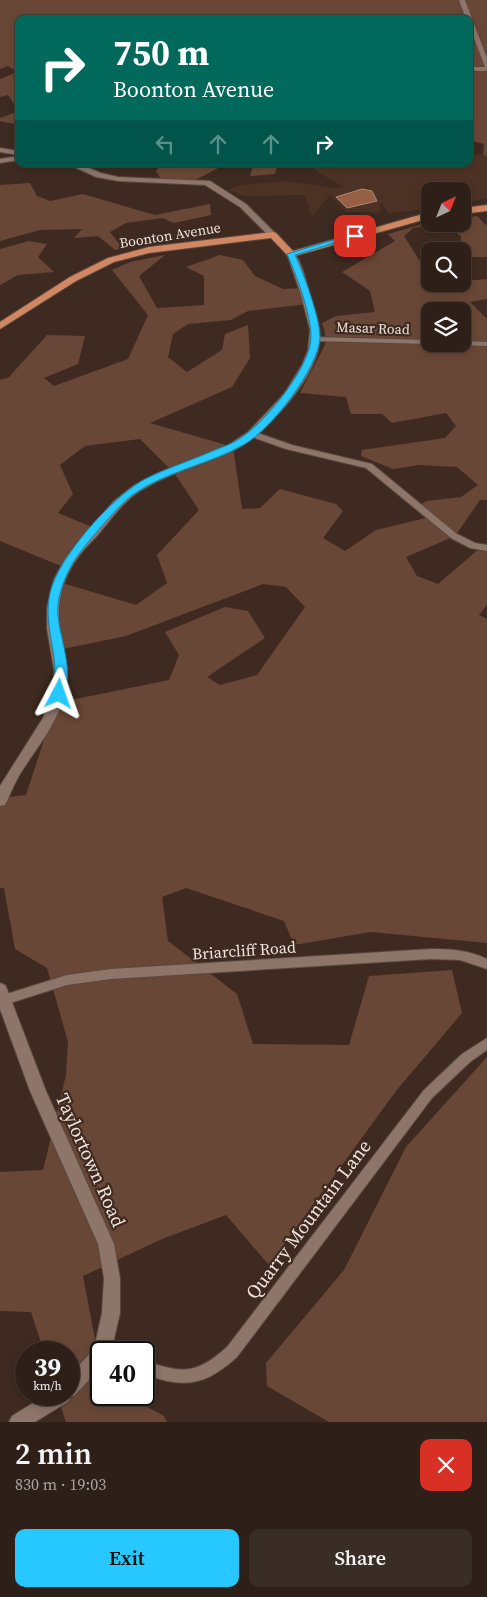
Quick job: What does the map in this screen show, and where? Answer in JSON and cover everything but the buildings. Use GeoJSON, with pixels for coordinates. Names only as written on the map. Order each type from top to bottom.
{"type":"FeatureCollection","features":[{"type":"Feature","properties":{"kind":"main road"},"geometry":{"type":"LineString","coordinates":[[471,210],[487,208]]}},
{"type":"Feature","properties":{"kind":"main road"},"geometry":{"type":"LineString","coordinates":[[273,235],[291,254],[421,218]]}},
{"type":"Feature","properties":{"kind":"main road","name":"Boonton Avenue"},"geometry":{"type":"LineString","coordinates":[[0,326],[73,278],[111,260],[149,250],[273,235]]}},
{"type":"Feature","properties":{"kind":"street"},"geometry":{"type":"LineString","coordinates":[[462,0],[468,15]]}},
{"type":"Feature","properties":{"kind":"street"},"geometry":{"type":"LineString","coordinates":[[473,29],[487,67],[473,69]]}},
{"type":"Feature","properties":{"kind":"street"},"geometry":{"type":"LineString","coordinates":[[0,150],[15,152]]}},
{"type":"Feature","properties":{"kind":"street"},"geometry":{"type":"LineString","coordinates":[[0,161],[15,159]]}},
{"type":"Feature","properties":{"kind":"street"},"geometry":{"type":"LineString","coordinates":[[79,167],[98,175],[118,179],[207,183],[216,187],[253,215],[273,235]]}},
{"type":"Feature","properties":{"kind":"street"},"geometry":{"type":"LineString","coordinates":[[0,801],[10,780],[43,728],[59,694],[61,677],[60,657],[53,627],[52,607],[56,591],[70,560],[118,503],[137,488],[231,448],[252,434],[290,394],[312,351],[315,339],[314,326],[291,254]]}},
{"type":"Feature","properties":{"kind":"street","name":"Masar Road"},"geometry":{"type":"LineString","coordinates":[[315,339],[421,342]]}},
{"type":"Feature","properties":{"kind":"street"},"geometry":{"type":"LineString","coordinates":[[471,343],[487,344]]}},
{"type":"Feature","properties":{"kind":"street"},"geometry":{"type":"LineString","coordinates":[[252,434],[290,447],[369,466],[454,536],[473,546],[487,548]]}},
{"type":"Feature","properties":{"kind":"street","name":"Briarcliff Road"},"geometry":{"type":"LineString","coordinates":[[2,995],[67,980],[111,974],[412,955],[458,954],[487,964]]}},
{"type":"Feature","properties":{"kind":"street","name":"Taylortown Road"},"geometry":{"type":"LineString","coordinates":[[2,995],[38,1091],[106,1244],[112,1278],[110,1313],[105,1341]]}},
{"type":"Feature","properties":{"kind":"street","name":"Quarry Mountain Lane"},"geometry":{"type":"LineString","coordinates":[[155,1371],[181,1378],[205,1373],[220,1364],[232,1352],[428,1094],[466,1058],[487,1043]]}},
{"type":"Feature","properties":{"kind":"street","name":"Taylortown Road"},"geometry":{"type":"LineString","coordinates":[[80,1377],[90,1366]]}},
{"type":"Feature","properties":{"kind":"street"},"geometry":{"type":"LineString","coordinates":[[18,1422],[45,1406]]}},
{"type":"Feature","properties":{"kind":"shaded area"},"geometry":{"type":"Polygon","coordinates":[[[0,0],[487,0],[487,157],[483,154],[484,144],[473,141],[473,15],[15,15],[15,71],[8,66],[0,69],[0,0]]]}},
{"type":"Feature","properties":{"kind":"shaded area"},"geometry":{"type":"Polygon","coordinates":[[[15,73],[15,105],[8,95],[0,97],[0,79],[15,73]]]}},
{"type":"Feature","properties":{"kind":"shaded area"},"geometry":{"type":"Polygon","coordinates":[[[15,112],[15,124],[0,121],[0,118],[15,112]]]}},
{"type":"Feature","properties":{"kind":"shaded area"},"geometry":{"type":"Polygon","coordinates":[[[483,154],[487,157],[487,198],[471,201],[471,182],[421,182],[421,210],[388,213],[381,202],[380,212],[346,212],[330,195],[312,217],[305,195],[244,196],[228,190],[241,185],[286,181],[335,188],[344,187],[312,167],[473,167],[473,155],[483,154]]]}},
{"type":"Feature","properties":{"kind":"shaded area"},"geometry":{"type":"Polygon","coordinates":[[[159,167],[220,167],[193,181],[162,181],[156,171],[159,167]]]}},
{"type":"Feature","properties":{"kind":"shaded area"},"geometry":{"type":"Polygon","coordinates":[[[252,167],[277,167],[275,174],[250,176],[252,167]]]}},
{"type":"Feature","properties":{"kind":"shaded area"},"geometry":{"type":"Polygon","coordinates":[[[30,183],[37,196],[50,201],[83,194],[155,215],[210,204],[211,215],[174,223],[162,218],[126,223],[110,232],[121,246],[143,244],[115,250],[98,236],[74,238],[82,229],[40,230],[0,241],[0,185],[30,183]]]}},
{"type":"Feature","properties":{"kind":"shaded area"},"geometry":{"type":"Polygon","coordinates":[[[362,189],[372,191],[377,201],[347,208],[336,197],[362,189]]]}},
{"type":"Feature","properties":{"kind":"shaded area"},"geometry":{"type":"Polygon","coordinates":[[[477,216],[487,226],[487,257],[471,257],[471,242],[461,242],[461,236],[455,232],[471,232],[471,217],[477,216]]]}},
{"type":"Feature","properties":{"kind":"shaded area"},"geometry":{"type":"Polygon","coordinates":[[[421,225],[421,227],[413,228],[404,236],[421,263],[421,292],[471,292],[471,280],[487,279],[487,299],[470,302],[421,302],[421,352],[471,352],[471,303],[487,319],[487,500],[480,500],[455,536],[406,557],[417,576],[438,584],[480,548],[487,546],[487,605],[479,615],[487,619],[487,943],[371,932],[294,945],[284,921],[186,888],[162,897],[168,941],[237,994],[253,1044],[349,1045],[369,976],[452,970],[462,1013],[396,1091],[269,1265],[226,1215],[162,1239],[83,1276],[95,1341],[90,1341],[90,1406],[145,1406],[164,1416],[167,1422],[66,1422],[61,1406],[80,1406],[80,1341],[40,1341],[31,1312],[0,1311],[0,1172],[43,1170],[66,1075],[68,1042],[47,968],[15,949],[4,888],[0,888],[0,798],[26,795],[56,703],[169,680],[179,655],[165,632],[225,607],[248,611],[265,638],[207,677],[220,685],[257,675],[305,607],[286,587],[263,584],[126,636],[58,650],[59,582],[136,605],[167,583],[157,555],[199,510],[175,474],[140,439],[85,446],[60,465],[73,494],[58,513],[97,529],[66,568],[0,541],[0,380],[9,377],[47,335],[85,336],[78,364],[44,378],[54,386],[128,359],[148,315],[112,270],[130,262],[165,255],[139,276],[157,308],[204,305],[204,276],[186,267],[220,255],[243,260],[255,276],[283,289],[303,288],[308,304],[248,311],[231,320],[188,324],[173,334],[168,357],[187,372],[222,350],[225,334],[248,325],[250,358],[232,387],[150,423],[233,447],[242,509],[260,508],[280,489],[336,504],[343,511],[323,538],[345,551],[376,530],[430,517],[419,506],[426,501],[461,497],[478,485],[457,467],[419,465],[393,469],[361,456],[362,450],[445,438],[456,426],[446,413],[392,423],[382,414],[351,414],[346,397],[300,393],[325,345],[325,333],[322,323],[336,316],[375,312],[370,291],[342,272],[395,241],[388,234],[421,225]]]}},
{"type":"Feature","properties":{"kind":"shaded area"},"geometry":{"type":"Polygon","coordinates":[[[29,241],[47,244],[38,257],[54,272],[18,275],[0,285],[0,249],[29,241]]]}},
{"type":"Feature","properties":{"kind":"shaded area"},"geometry":{"type":"Polygon","coordinates":[[[487,1057],[487,1422],[329,1422],[267,1386],[266,1363],[344,1270],[406,1147],[487,1057]]]}},
{"type":"Feature","properties":{"kind":"route"},"geometry":{"type":"LineString","coordinates":[[59,694],[61,677],[60,657],[55,640],[52,613],[53,602],[61,576],[70,560],[118,503],[128,494],[149,481],[242,442],[262,426],[282,404],[290,394],[304,368],[315,339],[314,326],[291,254],[355,236]]}}]}
